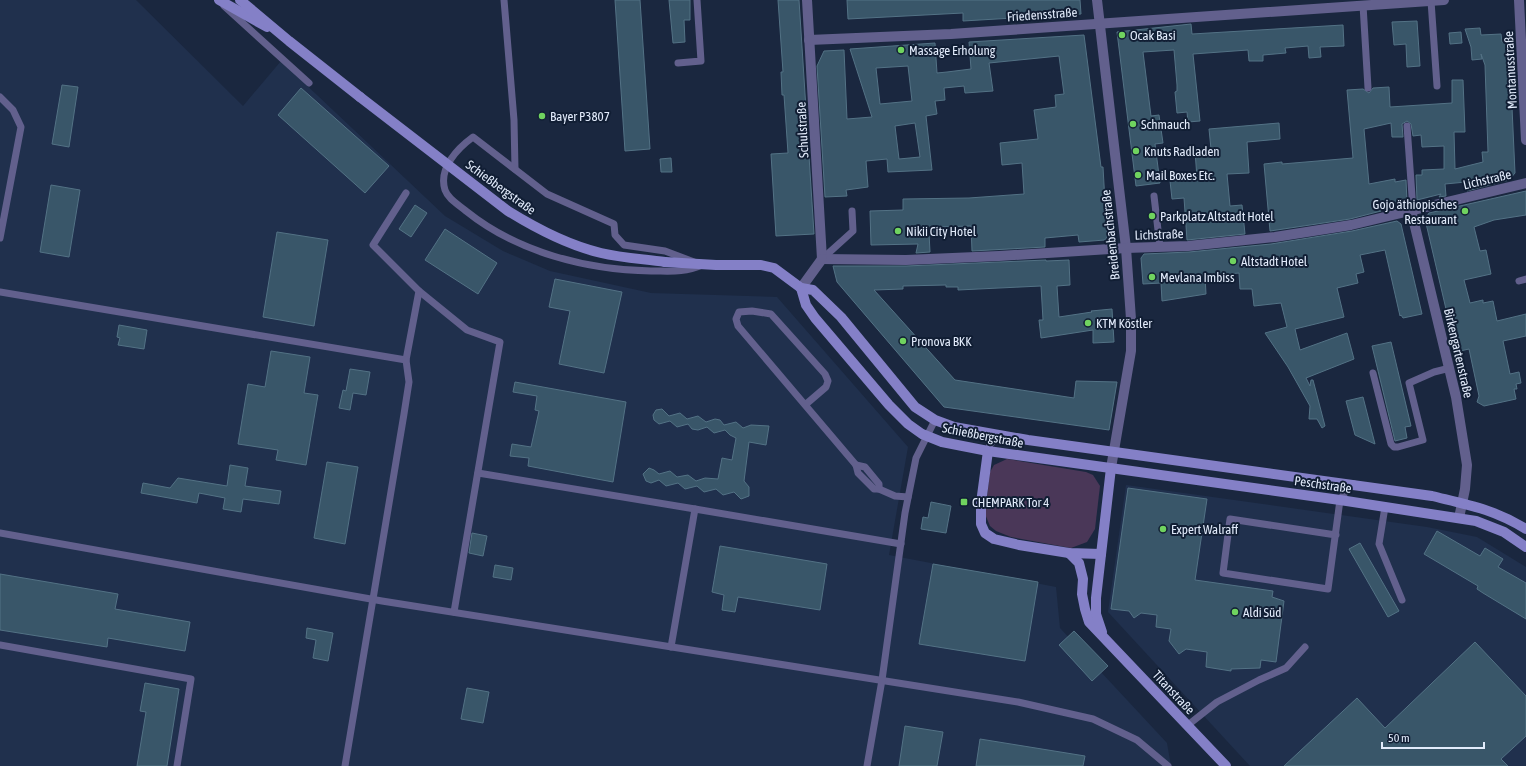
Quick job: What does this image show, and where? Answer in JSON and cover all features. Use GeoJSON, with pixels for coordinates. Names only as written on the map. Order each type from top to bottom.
{"type":"FeatureCollection","features":[{"type":"Feature","properties":{"kind":"main road","name":"Schießbergstraße"},"geometry":{"type":"LineString","coordinates":[[218,0],[289,41]]}},
{"type":"Feature","properties":{"kind":"main road","name":"Schießbergstraße"},"geometry":{"type":"LineString","coordinates":[[240,0],[360,97],[508,211],[530,225],[568,242],[601,253],[665,262],[702,265],[761,265],[774,268],[801,288],[813,290],[821,296],[915,407],[935,420],[964,430],[1113,451]]}},
{"type":"Feature","properties":{"kind":"main road","name":"Schießbergstraße"},"geometry":{"type":"LineString","coordinates":[[801,288],[806,304],[815,318],[879,394],[908,424],[926,436],[950,445],[1111,468]]}},
{"type":"Feature","properties":{"kind":"main road"},"geometry":{"type":"LineString","coordinates":[[988,451],[981,503],[981,524],[985,533],[994,539],[1019,545],[1069,553],[1101,554]]}},
{"type":"Feature","properties":{"kind":"main road","name":"Peschstraße"},"geometry":{"type":"LineString","coordinates":[[1113,451],[1432,496],[1482,507],[1508,518],[1526,528]]}},
{"type":"Feature","properties":{"kind":"main road","name":"Peschstraße"},"geometry":{"type":"LineString","coordinates":[[1111,468],[1385,506],[1476,521],[1504,532],[1526,546]]}},
{"type":"Feature","properties":{"kind":"main road","name":"Titanstraße"},"geometry":{"type":"LineString","coordinates":[[1103,636],[1096,614],[1096,598],[1111,468]]}},
{"type":"Feature","properties":{"kind":"main road","name":"Titanstraße"},"geometry":{"type":"LineString","coordinates":[[1069,553],[1079,563],[1085,609],[1089,622],[1226,766]]}},
{"type":"Feature","properties":{"kind":"street","name":"Schulstraße"},"geometry":{"type":"LineString","coordinates":[[807,0],[822,259]]}},
{"type":"Feature","properties":{"kind":"street","name":"Breidenbachstraße"},"geometry":{"type":"LineString","coordinates":[[1097,0],[1126,248],[1131,319],[1131,350],[1111,468]]}},
{"type":"Feature","properties":{"kind":"street","name":"Friedensstraße"},"geometry":{"type":"LineString","coordinates":[[809,40],[951,34],[1444,0]]}},
{"type":"Feature","properties":{"kind":"street","name":"Montanusstraße"},"geometry":{"type":"LineString","coordinates":[[1520,0],[1526,140]]}},
{"type":"Feature","properties":{"kind":"street","name":"Lichstraße"},"geometry":{"type":"LineString","coordinates":[[822,259],[906,260],[999,256],[1126,248],[1188,246],[1275,237],[1351,225],[1526,183]]}},
{"type":"Feature","properties":{"kind":"street","name":"Birkengartenstraße"},"geometry":{"type":"LineString","coordinates":[[1412,210],[1450,368],[1467,465],[1459,518]]}},
{"type":"Feature","properties":{"kind":"street"},"geometry":{"type":"LineString","coordinates":[[801,288],[822,259]]}},
{"type":"Feature","properties":{"kind":"lane"},"geometry":{"type":"LineString","coordinates":[[218,0],[309,83]]}},
{"type":"Feature","properties":{"kind":"lane"},"geometry":{"type":"LineString","coordinates":[[504,0],[514,120],[515,169]]}},
{"type":"Feature","properties":{"kind":"lane"},"geometry":{"type":"LineString","coordinates":[[678,63],[701,61],[696,0]]}},
{"type":"Feature","properties":{"kind":"lane"},"geometry":{"type":"LineString","coordinates":[[1431,1],[1437,86]]}},
{"type":"Feature","properties":{"kind":"lane"},"geometry":{"type":"LineString","coordinates":[[1363,5],[1368,88]]}},
{"type":"Feature","properties":{"kind":"lane"},"geometry":{"type":"LineString","coordinates":[[0,97],[13,110],[21,127],[0,238]]}},
{"type":"Feature","properties":{"kind":"lane"},"geometry":{"type":"LineString","coordinates":[[1407,126],[1412,210]]}},
{"type":"Feature","properties":{"kind":"lane"},"geometry":{"type":"LineString","coordinates":[[473,137],[532,183],[555,198],[614,224],[615,235],[624,245],[665,251],[702,265],[688,271],[630,271],[585,265],[543,253],[496,232],[452,200],[445,190],[444,178],[451,158],[461,146],[473,137]]}},
{"type":"Feature","properties":{"kind":"lane"},"geometry":{"type":"LineString","coordinates":[[406,192],[373,244],[419,291],[467,330],[500,342],[454,612]]}},
{"type":"Feature","properties":{"kind":"lane"},"geometry":{"type":"LineString","coordinates":[[1154,196],[1160,247]]}},
{"type":"Feature","properties":{"kind":"lane"},"geometry":{"type":"LineString","coordinates":[[822,259],[853,231],[852,211]]}},
{"type":"Feature","properties":{"kind":"lane"},"geometry":{"type":"LineString","coordinates":[[345,766],[409,382],[406,360],[419,291]]}},
{"type":"Feature","properties":{"kind":"lane"},"geometry":{"type":"LineString","coordinates":[[0,292],[406,360]]}},
{"type":"Feature","properties":{"kind":"lane"},"geometry":{"type":"LineString","coordinates":[[805,404],[826,387],[828,381],[825,374],[771,314],[752,311],[739,312],[736,319],[738,326],[856,465],[865,467],[879,484],[879,489],[895,496],[908,497]]}},
{"type":"Feature","properties":{"kind":"lane"},"geometry":{"type":"LineString","coordinates":[[1373,373],[1391,444],[1394,447],[1398,447],[1423,440],[1409,383],[1434,372],[1450,368]]}},
{"type":"Feature","properties":{"kind":"lane"},"geometry":{"type":"LineString","coordinates":[[867,766],[882,680],[908,497],[916,458],[935,420]]}},
{"type":"Feature","properties":{"kind":"lane"},"geometry":{"type":"LineString","coordinates":[[988,451],[990,444],[1000,436]]}},
{"type":"Feature","properties":{"kind":"lane"},"geometry":{"type":"LineString","coordinates":[[478,473],[901,544]]}},
{"type":"Feature","properties":{"kind":"lane"},"geometry":{"type":"LineString","coordinates":[[1336,535],[1230,519],[1223,573],[1328,589],[1336,535],[1340,500],[1346,491],[1354,484]]}},
{"type":"Feature","properties":{"kind":"lane"},"geometry":{"type":"LineString","coordinates":[[1385,506],[1379,544],[1402,600]]}},
{"type":"Feature","properties":{"kind":"lane"},"geometry":{"type":"LineString","coordinates":[[671,647],[695,509]]}},
{"type":"Feature","properties":{"kind":"lane"},"geometry":{"type":"LineString","coordinates":[[0,533],[372,599],[1018,702],[1093,719],[1137,740],[1168,766]]}},
{"type":"Feature","properties":{"kind":"lane"},"geometry":{"type":"LineString","coordinates":[[0,645],[191,679],[177,766]]}},
{"type":"Feature","properties":{"kind":"lane"},"geometry":{"type":"LineString","coordinates":[[1188,725],[1217,702],[1286,668],[1305,647]]}},
{"type":"Feature","properties":{"kind":"shaded area"},"geometry":{"type":"Polygon","coordinates":[[[0,0],[136,0],[243,106],[281,61],[445,216],[503,251],[550,271],[651,293],[777,297],[908,447],[889,555],[1056,587],[1060,628],[1167,743],[1171,766],[0,766],[0,0]]]}},
{"type":"Feature","properties":{"kind":"shaded area"},"geometry":{"type":"Polygon","coordinates":[[[1007,459],[1086,472],[1093,475],[1100,486],[1095,529],[1087,542],[1071,548],[1011,537],[996,531],[990,526],[985,514],[990,472],[994,465],[1007,459]]]}},
{"type":"Feature","properties":{"kind":"shaded area"},"geometry":{"type":"Polygon","coordinates":[[[1126,485],[1427,527],[1477,537],[1526,567],[1526,766],[1250,766],[1108,612],[1126,485]]]}},
{"type":"Feature","properties":{"kind":"building"},"geometry":{"type":"Polygon","coordinates":[[[615,0],[640,0],[650,149],[625,151],[615,0]]]}},
{"type":"Feature","properties":{"kind":"building"},"geometry":{"type":"Polygon","coordinates":[[[669,0],[690,0],[690,20],[684,20],[685,42],[673,43],[669,0]]]}},
{"type":"Feature","properties":{"kind":"building"},"geometry":{"type":"Polygon","coordinates":[[[778,0],[799,0],[814,234],[776,236],[771,154],[788,153],[784,95],[782,95],[781,72],[783,72],[778,0]]]}},
{"type":"Feature","properties":{"kind":"building"},"geometry":{"type":"Polygon","coordinates":[[[847,0],[1080,0],[1081,14],[963,21],[963,13],[848,19],[847,0]]]}},
{"type":"Feature","properties":{"kind":"building"},"geometry":{"type":"Polygon","coordinates":[[[1417,21],[1420,66],[1407,67],[1406,44],[1394,45],[1392,22],[1417,21]]]}},
{"type":"Feature","properties":{"kind":"building"},"geometry":{"type":"Polygon","coordinates":[[[1191,24],[1192,34],[1343,25],[1344,46],[1320,47],[1321,57],[1309,58],[1308,46],[1285,48],[1286,53],[1263,55],[1263,61],[1249,61],[1248,50],[1193,54],[1200,121],[1188,122],[1187,112],[1177,113],[1175,92],[1177,91],[1177,85],[1174,50],[1143,52],[1151,116],[1159,115],[1163,143],[1155,144],[1160,183],[1136,186],[1117,32],[1191,24]]]}},
{"type":"Feature","properties":{"kind":"building"},"geometry":{"type":"Polygon","coordinates":[[[1480,28],[1481,35],[1501,34],[1502,42],[1509,42],[1515,173],[1509,180],[1467,191],[1466,182],[1445,184],[1446,196],[1439,197],[1441,194],[1417,200],[1416,175],[1422,175],[1422,170],[1444,169],[1444,146],[1422,147],[1421,135],[1413,136],[1411,124],[1407,121],[1402,124],[1403,137],[1392,137],[1391,123],[1364,129],[1369,184],[1395,179],[1395,182],[1406,180],[1407,202],[1378,209],[1381,211],[1350,219],[1270,231],[1264,164],[1282,162],[1282,164],[1353,158],[1347,90],[1363,89],[1369,93],[1373,88],[1389,87],[1390,107],[1452,103],[1452,80],[1463,80],[1465,132],[1454,132],[1455,169],[1483,162],[1482,152],[1488,152],[1485,65],[1481,54],[1482,59],[1472,60],[1471,47],[1465,29],[1480,28]]]}},
{"type":"Feature","properties":{"kind":"building"},"geometry":{"type":"Polygon","coordinates":[[[1461,32],[1462,43],[1450,44],[1449,33],[1461,32]]]}},
{"type":"Feature","properties":{"kind":"building"},"geometry":{"type":"Polygon","coordinates":[[[1084,35],[1101,167],[1103,167],[1107,237],[1105,240],[1079,242],[1078,235],[1045,238],[1045,247],[972,251],[971,226],[934,227],[934,233],[929,233],[930,252],[916,253],[918,244],[871,245],[870,211],[903,210],[903,199],[969,198],[1024,194],[1022,163],[1002,165],[1000,143],[1038,139],[1034,110],[1056,107],[1055,95],[1064,94],[1059,56],[989,63],[993,91],[965,93],[964,86],[944,88],[945,100],[935,101],[937,114],[926,116],[932,170],[888,172],[887,159],[866,161],[868,187],[846,190],[847,196],[825,197],[817,66],[824,51],[844,50],[847,119],[872,117],[850,49],[935,43],[937,73],[971,69],[969,42],[1084,35]],[[908,66],[876,68],[880,104],[912,101],[908,66]],[[915,123],[895,126],[899,159],[920,157],[915,123]]]}},
{"type":"Feature","properties":{"kind":"building"},"geometry":{"type":"Polygon","coordinates":[[[62,85],[78,87],[69,147],[52,144],[62,85]]]}},
{"type":"Feature","properties":{"kind":"building"},"geometry":{"type":"Polygon","coordinates":[[[301,88],[389,166],[365,193],[278,115],[301,88]]]}},
{"type":"Feature","properties":{"kind":"building"},"geometry":{"type":"Polygon","coordinates":[[[1279,123],[1280,139],[1247,142],[1249,173],[1227,174],[1230,206],[1242,205],[1245,234],[1187,240],[1184,198],[1172,199],[1170,181],[1197,178],[1195,151],[1211,149],[1209,129],[1279,123]]]}},
{"type":"Feature","properties":{"kind":"building"},"geometry":{"type":"Polygon","coordinates":[[[671,158],[672,172],[661,172],[660,159],[671,158]]]}},
{"type":"Feature","properties":{"kind":"building"},"geometry":{"type":"Polygon","coordinates":[[[51,185],[80,190],[69,257],[40,252],[51,185]]]}},
{"type":"Feature","properties":{"kind":"building"},"geometry":{"type":"Polygon","coordinates":[[[1526,191],[1526,215],[1494,220],[1474,227],[1480,251],[1486,250],[1491,274],[1464,280],[1470,303],[1483,300],[1483,303],[1493,301],[1497,321],[1526,314],[1526,336],[1503,341],[1510,374],[1519,372],[1521,383],[1516,384],[1517,389],[1514,389],[1516,399],[1484,406],[1477,402],[1479,396],[1469,349],[1456,352],[1425,219],[1429,213],[1526,191]]]}},
{"type":"Feature","properties":{"kind":"building"},"geometry":{"type":"Polygon","coordinates":[[[415,205],[427,213],[411,237],[399,229],[415,205]]]}},
{"type":"Feature","properties":{"kind":"building"},"geometry":{"type":"Polygon","coordinates":[[[1397,221],[1401,224],[1422,314],[1403,318],[1401,315],[1400,316],[1385,250],[1360,255],[1364,272],[1356,274],[1358,283],[1337,288],[1344,317],[1295,329],[1300,350],[1347,333],[1354,359],[1306,378],[1310,386],[1311,380],[1313,380],[1325,426],[1322,428],[1317,419],[1309,419],[1310,406],[1288,367],[1265,333],[1287,327],[1281,303],[1254,306],[1252,289],[1240,289],[1239,273],[1205,276],[1206,294],[1162,301],[1161,283],[1143,284],[1141,258],[1144,254],[1189,252],[1271,244],[1352,231],[1397,221]]]}},
{"type":"Feature","properties":{"kind":"building"},"geometry":{"type":"Polygon","coordinates":[[[445,229],[497,263],[478,294],[425,260],[445,229]]]}},
{"type":"Feature","properties":{"kind":"building"},"geometry":{"type":"Polygon","coordinates":[[[277,232],[328,240],[314,326],[263,317],[277,232]]]}},
{"type":"Feature","properties":{"kind":"building","name":"Pronova BKK"},"geometry":{"type":"Polygon","coordinates":[[[1069,260],[1070,285],[1057,286],[1059,317],[1112,309],[1114,342],[1093,343],[1093,330],[1041,338],[1039,320],[1043,320],[1041,286],[958,290],[958,287],[946,287],[946,285],[903,286],[903,289],[874,290],[955,380],[1074,398],[1076,381],[1117,382],[1109,430],[944,407],[837,282],[833,266],[906,266],[1069,260]]]}},
{"type":"Feature","properties":{"kind":"building"},"geometry":{"type":"Polygon","coordinates":[[[555,279],[622,292],[604,373],[559,364],[570,311],[549,307],[555,279]]]}},
{"type":"Feature","properties":{"kind":"building"},"geometry":{"type":"Polygon","coordinates":[[[119,325],[147,330],[144,349],[118,345],[120,338],[117,337],[119,325]]]}},
{"type":"Feature","properties":{"kind":"building"},"geometry":{"type":"Polygon","coordinates":[[[1391,342],[1411,426],[1405,427],[1407,438],[1395,441],[1372,346],[1391,342]]]}},
{"type":"Feature","properties":{"kind":"building"},"geometry":{"type":"Polygon","coordinates":[[[271,351],[310,357],[304,393],[318,395],[306,465],[276,460],[278,450],[238,444],[248,384],[265,387],[271,351]]]}},
{"type":"Feature","properties":{"kind":"building"},"geometry":{"type":"Polygon","coordinates":[[[350,369],[370,372],[366,395],[353,393],[350,410],[339,408],[343,390],[346,391],[350,369]]]}},
{"type":"Feature","properties":{"kind":"building"},"geometry":{"type":"Polygon","coordinates":[[[515,382],[626,402],[613,482],[528,466],[529,458],[510,456],[512,444],[531,447],[539,411],[535,410],[537,396],[513,392],[515,382]]]}},
{"type":"Feature","properties":{"kind":"building"},"geometry":{"type":"Polygon","coordinates":[[[1363,397],[1375,444],[1355,435],[1346,401],[1363,397]]]}},
{"type":"Feature","properties":{"kind":"building"},"geometry":{"type":"Polygon","coordinates":[[[662,409],[669,416],[680,413],[687,419],[698,416],[706,422],[715,419],[720,420],[724,425],[736,422],[743,428],[751,425],[769,426],[766,445],[749,442],[744,481],[749,487],[749,496],[741,499],[734,492],[723,495],[716,489],[704,492],[697,486],[685,489],[678,483],[666,486],[659,480],[651,483],[646,481],[643,474],[649,468],[659,474],[670,471],[677,477],[688,475],[696,481],[705,478],[718,479],[722,458],[732,460],[736,438],[725,430],[714,433],[707,427],[698,430],[692,429],[688,424],[677,427],[670,421],[659,424],[654,420],[653,415],[656,410],[662,409]]]}},
{"type":"Feature","properties":{"kind":"building"},"geometry":{"type":"Polygon","coordinates":[[[327,462],[358,467],[345,544],[314,538],[327,462]]]}},
{"type":"Feature","properties":{"kind":"building"},"geometry":{"type":"Polygon","coordinates":[[[230,465],[248,468],[245,486],[281,491],[279,504],[243,499],[241,512],[223,509],[225,498],[199,493],[197,503],[141,493],[143,483],[170,488],[178,478],[227,486],[230,465]]]}},
{"type":"Feature","properties":{"kind":"building"},"geometry":{"type":"Polygon","coordinates":[[[1128,488],[1207,499],[1195,580],[1273,591],[1272,597],[1284,601],[1276,662],[1261,660],[1260,668],[1231,669],[1231,671],[1206,667],[1207,652],[1186,649],[1179,654],[1169,641],[1171,629],[1156,627],[1157,615],[1141,613],[1134,618],[1129,611],[1111,609],[1128,488]]]}},
{"type":"Feature","properties":{"kind":"building"},"geometry":{"type":"Polygon","coordinates":[[[931,502],[951,506],[946,533],[921,529],[923,517],[928,518],[931,502]]]}},
{"type":"Feature","properties":{"kind":"building"},"geometry":{"type":"Polygon","coordinates":[[[1437,531],[1480,556],[1485,548],[1503,559],[1498,567],[1526,583],[1526,619],[1477,589],[1478,586],[1424,554],[1437,531]]]}},
{"type":"Feature","properties":{"kind":"building"},"geometry":{"type":"Polygon","coordinates":[[[472,533],[487,536],[483,556],[469,553],[472,533]]]}},
{"type":"Feature","properties":{"kind":"building"},"geometry":{"type":"Polygon","coordinates":[[[1360,543],[1399,611],[1388,617],[1349,549],[1360,543]]]}},
{"type":"Feature","properties":{"kind":"building"},"geometry":{"type":"Polygon","coordinates":[[[720,546],[827,564],[820,610],[738,597],[735,612],[722,610],[724,595],[712,592],[720,546]]]}},
{"type":"Feature","properties":{"kind":"building"},"geometry":{"type":"Polygon","coordinates":[[[933,564],[1038,582],[1025,661],[919,644],[933,564]]]}},
{"type":"Feature","properties":{"kind":"building"},"geometry":{"type":"Polygon","coordinates":[[[495,565],[513,568],[511,580],[493,577],[495,565]]]}},
{"type":"Feature","properties":{"kind":"building"},"geometry":{"type":"Polygon","coordinates":[[[0,574],[118,594],[115,609],[190,622],[185,651],[108,638],[107,647],[0,630],[0,574]]]}},
{"type":"Feature","properties":{"kind":"building"},"geometry":{"type":"Polygon","coordinates":[[[307,628],[333,633],[328,661],[313,658],[316,640],[306,638],[307,628]]]}},
{"type":"Feature","properties":{"kind":"building"},"geometry":{"type":"Polygon","coordinates":[[[1074,631],[1108,666],[1092,681],[1059,645],[1074,631]]]}},
{"type":"Feature","properties":{"kind":"building"},"geometry":{"type":"Polygon","coordinates":[[[1475,642],[1526,696],[1526,736],[1501,759],[1508,766],[1284,766],[1357,698],[1385,728],[1475,642]]]}},
{"type":"Feature","properties":{"kind":"building"},"geometry":{"type":"Polygon","coordinates":[[[145,683],[179,689],[167,766],[137,766],[146,712],[140,711],[145,683]]]}},
{"type":"Feature","properties":{"kind":"building"},"geometry":{"type":"Polygon","coordinates":[[[467,688],[489,692],[483,723],[461,719],[467,688]]]}},
{"type":"Feature","properties":{"kind":"building"},"geometry":{"type":"Polygon","coordinates":[[[905,726],[943,732],[937,766],[899,766],[905,726]]]}},
{"type":"Feature","properties":{"kind":"building"},"geometry":{"type":"Polygon","coordinates":[[[980,739],[1085,756],[1083,766],[976,766],[980,739]]]}},
{"type":"Feature","properties":{"kind":"place","name":"Ocak Basi"},"geometry":{"type":"Point","coordinates":[1122,35]}},
{"type":"Feature","properties":{"kind":"place","name":"Massage Erholung"},"geometry":{"type":"Point","coordinates":[901,50]}},
{"type":"Feature","properties":{"kind":"place","name":"Bayer P3807"},"geometry":{"type":"Point","coordinates":[542,116]}},
{"type":"Feature","properties":{"kind":"place","name":"Schmauch"},"geometry":{"type":"Point","coordinates":[1133,124]}},
{"type":"Feature","properties":{"kind":"place","name":"Knuts Radladen"},"geometry":{"type":"Point","coordinates":[1136,151]}},
{"type":"Feature","properties":{"kind":"place","name":"Mail Boxes Etc."},"geometry":{"type":"Point","coordinates":[1138,175]}},
{"type":"Feature","properties":{"kind":"place","name":"Gojo äthiopisches Restaurant"},"geometry":{"type":"Point","coordinates":[1465,211]}},
{"type":"Feature","properties":{"kind":"place","name":"Parkplatz Altstadt Hotel"},"geometry":{"type":"Point","coordinates":[1152,216]}},
{"type":"Feature","properties":{"kind":"place","name":"Nikii City Hotel"},"geometry":{"type":"Point","coordinates":[898,231]}},
{"type":"Feature","properties":{"kind":"place","name":"Altstadt Hotel"},"geometry":{"type":"Point","coordinates":[1233,261]}},
{"type":"Feature","properties":{"kind":"place","name":"Mevlana Imbiss"},"geometry":{"type":"Point","coordinates":[1152,277]}},
{"type":"Feature","properties":{"kind":"place","name":"KTM Köstler"},"geometry":{"type":"Point","coordinates":[1088,323]}},
{"type":"Feature","properties":{"kind":"place","name":"Pronova BKK"},"geometry":{"type":"Point","coordinates":[903,341]}},
{"type":"Feature","properties":{"kind":"place","name":"CHEMPARK Tor 4"},"geometry":{"type":"Point","coordinates":[964,502]}},
{"type":"Feature","properties":{"kind":"place","name":"Expert Walraff"},"geometry":{"type":"Point","coordinates":[1163,529]}},
{"type":"Feature","properties":{"kind":"place","name":"Aldi Süd"},"geometry":{"type":"Point","coordinates":[1235,612]}}]}
